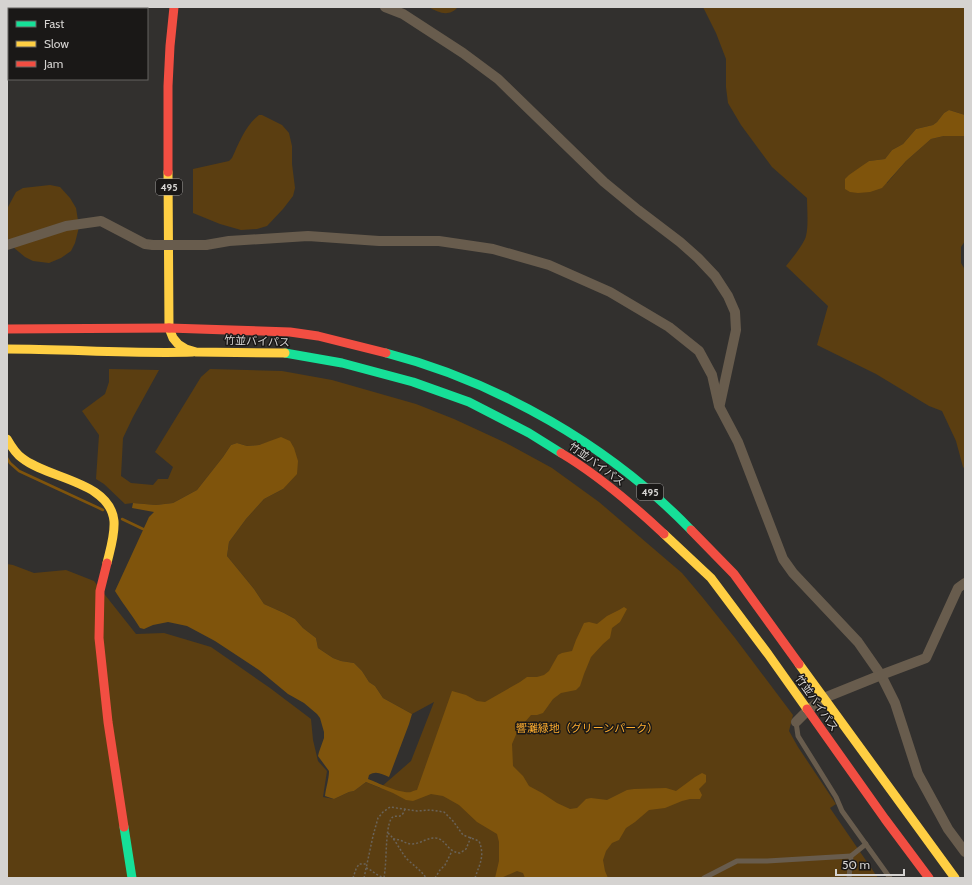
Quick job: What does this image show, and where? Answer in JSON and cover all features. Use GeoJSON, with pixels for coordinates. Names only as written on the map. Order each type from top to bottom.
{"type":"FeatureCollection","features":[{"type":"Feature","properties":{"kind":"main road","name":"495"},"geometry":{"type":"LineString","coordinates":[[174,7],[168,86],[169,316],[177,323],[171,336],[175,342]]}},
{"type":"Feature","properties":{"kind":"main road"},"geometry":{"type":"LineString","coordinates":[[179,238],[179,254]]}},
{"type":"Feature","properties":{"kind":"main road"},"geometry":{"type":"LineString","coordinates":[[154,328],[164,324],[169,316]]}},
{"type":"Feature","properties":{"kind":"main road"},"geometry":{"type":"LineString","coordinates":[[7,329],[154,328],[177,323]]}},
{"type":"Feature","properties":{"kind":"main road","name":"竹並バイパス"},"geometry":{"type":"LineString","coordinates":[[177,323],[196,328],[290,332],[318,336],[438,368],[486,388],[543,417],[593,447],[645,487],[676,514],[734,574],[955,878]]}},
{"type":"Feature","properties":{"kind":"main road"},"geometry":{"type":"LineString","coordinates":[[165,352],[169,350],[175,342]]}},
{"type":"Feature","properties":{"kind":"main road","name":"竹並バイパス"},"geometry":{"type":"LineString","coordinates":[[175,342],[187,350],[196,352],[286,353],[342,363],[412,382],[468,402],[529,433],[580,464],[639,510],[711,578],[768,654],[885,819],[929,878]]}},
{"type":"Feature","properties":{"kind":"main road"},"geometry":{"type":"LineString","coordinates":[[7,350],[51,349],[196,352]]}},
{"type":"Feature","properties":{"kind":"main road"},"geometry":{"type":"LineString","coordinates":[[7,438],[11,446],[21,458],[34,466],[89,488],[101,496],[111,508],[114,521],[113,536],[100,591],[99,638],[108,722],[132,878]]}},
{"type":"Feature","properties":{"kind":"street"},"geometry":{"type":"LineString","coordinates":[[385,7],[403,14],[463,53],[498,79],[604,182],[680,242],[715,276],[728,296],[735,312],[736,330],[719,406]]}},
{"type":"Feature","properties":{"kind":"street"},"geometry":{"type":"LineString","coordinates":[[7,245],[66,226],[101,221],[145,244],[153,245],[206,245],[229,241],[308,236],[378,241],[439,241],[493,249],[549,266],[610,292],[669,327],[699,351],[712,375],[719,406],[738,442],[783,559],[793,572],[858,642],[880,675],[896,703],[918,774],[948,829],[965,852]]}},
{"type":"Feature","properties":{"kind":"street"},"geometry":{"type":"LineString","coordinates":[[796,722],[808,710],[824,698],[926,658],[958,588],[965,583]]}},
{"type":"Feature","properties":{"kind":"lane"},"geometry":{"type":"LineString","coordinates":[[796,722],[798,736],[836,797],[842,812],[890,878]]}},
{"type":"Feature","properties":{"kind":"lane"},"geometry":{"type":"LineString","coordinates":[[704,878],[737,861],[767,861],[851,856],[866,844]]}},
{"type":"Feature","properties":{"kind":"lane"},"geometry":{"type":"LineString","coordinates":[[850,878],[851,856]]}},
{"type":"Feature","properties":{"kind":"path"},"geometry":{"type":"LineString","coordinates":[[364,878],[366,864],[378,818],[390,807],[417,811],[430,810],[444,812],[463,834],[479,840],[482,857],[475,878]]}},
{"type":"Feature","properties":{"kind":"path"},"geometry":{"type":"LineString","coordinates":[[366,868],[381,877],[384,877],[388,833],[391,819],[393,817],[402,816],[405,809]]}},
{"type":"Feature","properties":{"kind":"path"},"geometry":{"type":"LineString","coordinates":[[388,833],[398,848],[420,869],[426,878]]}},
{"type":"Feature","properties":{"kind":"path"},"geometry":{"type":"LineString","coordinates":[[393,839],[400,839],[411,844],[435,838],[442,840],[452,851],[460,853],[466,849],[471,837]]}},
{"type":"Feature","properties":{"kind":"path"},"geometry":{"type":"LineString","coordinates":[[435,878],[445,865],[452,851]]}},
{"type":"Feature","properties":{"kind":"path"},"geometry":{"type":"LineString","coordinates":[[353,878],[359,864],[366,864]]}},
{"type":"Feature","properties":{"kind":"green space"},"geometry":{"type":"Polygon","coordinates":[[[428,7],[458,7],[451,12],[443,13],[428,7]]]}},
{"type":"Feature","properties":{"kind":"green space"},"geometry":{"type":"Polygon","coordinates":[[[703,7],[965,7],[965,115],[949,110],[944,113],[933,125],[916,129],[903,144],[892,150],[885,159],[869,161],[863,166],[887,183],[906,161],[931,139],[944,136],[965,136],[965,241],[961,247],[961,263],[965,270],[965,469],[963,467],[956,441],[942,411],[929,406],[876,374],[817,345],[828,306],[786,266],[805,239],[807,225],[807,198],[772,167],[741,125],[728,103],[726,87],[726,59],[716,33],[703,7]]]}},
{"type":"Feature","properties":{"kind":"green space"},"geometry":{"type":"Polygon","coordinates":[[[259,115],[282,125],[289,133],[292,146],[292,164],[295,188],[293,196],[267,226],[257,229],[241,230],[220,224],[193,213],[193,169],[229,161],[232,158],[246,129],[259,115]]]}},
{"type":"Feature","properties":{"kind":"green space"},"geometry":{"type":"Polygon","coordinates":[[[50,185],[60,187],[70,198],[76,208],[79,227],[75,243],[71,251],[61,258],[49,263],[33,261],[25,257],[7,242],[7,209],[16,192],[23,188],[50,185]]]}},
{"type":"Feature","properties":{"kind":"green space","name":"響灘緑地（グリーンパーク）"},"geometry":{"type":"Polygon","coordinates":[[[109,369],[159,370],[123,438],[121,476],[131,483],[153,485],[158,479],[168,479],[173,467],[155,452],[201,377],[210,369],[282,371],[332,380],[416,404],[454,419],[506,443],[552,468],[599,502],[682,573],[735,638],[793,715],[789,731],[836,804],[830,808],[878,878],[7,878],[7,564],[34,573],[66,570],[94,581],[136,634],[164,633],[211,647],[270,688],[311,719],[313,740],[318,761],[327,771],[323,797],[334,799],[354,791],[366,782],[380,788],[411,761],[434,702],[412,714],[383,698],[375,686],[369,682],[362,671],[354,663],[333,658],[318,648],[316,638],[303,628],[295,619],[264,604],[254,589],[227,556],[229,542],[246,519],[264,499],[283,489],[269,442],[247,446],[237,443],[231,445],[197,490],[173,503],[156,505],[133,503],[125,504],[104,484],[96,479],[99,435],[82,411],[105,394],[109,382],[109,369]]]}},
{"type":"Feature","properties":{"kind":"shaded area"},"geometry":{"type":"Polygon","coordinates":[[[949,110],[965,115],[965,136],[944,136],[931,139],[906,161],[882,188],[870,192],[858,193],[850,192],[845,189],[845,179],[849,175],[869,161],[885,159],[892,150],[903,144],[916,129],[933,125],[944,113],[949,110]]]}},
{"type":"Feature","properties":{"kind":"shaded area"},"geometry":{"type":"Polygon","coordinates":[[[281,437],[290,441],[294,448],[298,461],[297,474],[283,489],[264,499],[246,519],[229,542],[227,556],[254,589],[264,604],[295,619],[303,628],[316,638],[318,648],[333,658],[354,663],[362,671],[369,682],[375,686],[383,698],[412,714],[389,777],[379,773],[374,773],[369,775],[368,779],[401,791],[411,792],[417,790],[452,691],[466,695],[477,701],[485,702],[527,677],[544,675],[549,671],[558,655],[572,651],[584,623],[589,622],[597,624],[607,616],[624,607],[627,609],[620,622],[612,628],[610,638],[591,657],[580,686],[576,690],[561,693],[553,699],[543,713],[531,715],[518,730],[512,744],[513,766],[523,776],[529,786],[570,809],[577,808],[586,799],[591,798],[607,800],[627,790],[666,788],[676,791],[702,773],[706,775],[706,782],[699,789],[702,795],[700,799],[690,799],[665,808],[649,810],[626,828],[619,840],[612,843],[606,851],[603,860],[608,878],[525,878],[523,873],[517,871],[501,878],[495,878],[499,861],[499,842],[497,834],[477,822],[459,805],[443,796],[431,794],[413,801],[406,800],[366,782],[354,791],[334,799],[325,796],[329,771],[318,756],[324,738],[324,732],[320,718],[317,714],[304,703],[288,694],[259,670],[215,641],[187,626],[168,622],[153,625],[144,629],[140,628],[115,591],[149,517],[154,512],[132,508],[133,503],[156,505],[173,503],[197,490],[231,445],[237,443],[247,446],[259,445],[281,437]]]}},
{"type":"Feature","properties":{"kind":"waterway"},"geometry":{"type":"LineString","coordinates":[[7,458],[19,471],[103,510]]}},
{"type":"Feature","properties":{"kind":"waterway"},"geometry":{"type":"LineString","coordinates":[[122,519],[143,529]]}},
{"type":"Feature","properties":{"kind":"traffic: fast"},"geometry":{"type":"LineString","coordinates":[[285,353],[342,363],[413,382],[469,402],[529,433],[561,453]]}},
{"type":"Feature","properties":{"kind":"traffic: fast"},"geometry":{"type":"LineString","coordinates":[[386,353],[428,365],[470,381],[550,421],[625,471],[659,499],[691,530]]}},
{"type":"Feature","properties":{"kind":"traffic: fast"},"geometry":{"type":"LineString","coordinates":[[124,827],[132,878]]}},
{"type":"Feature","properties":{"kind":"traffic: slow"},"geometry":{"type":"LineString","coordinates":[[168,172],[169,328],[173,338],[178,344],[186,349],[196,352],[285,353]]}},
{"type":"Feature","properties":{"kind":"traffic: slow"},"geometry":{"type":"LineString","coordinates":[[7,349],[193,352]]}},
{"type":"Feature","properties":{"kind":"traffic: slow"},"geometry":{"type":"LineString","coordinates":[[7,439],[18,454],[33,465],[76,482],[102,497],[110,508],[114,521],[113,537],[107,563]]}},
{"type":"Feature","properties":{"kind":"traffic: slow"},"geometry":{"type":"LineString","coordinates":[[664,534],[711,578],[807,709]]}},
{"type":"Feature","properties":{"kind":"traffic: slow"},"geometry":{"type":"LineString","coordinates":[[799,664],[955,878]]}},
{"type":"Feature","properties":{"kind":"traffic: jam"},"geometry":{"type":"LineString","coordinates":[[168,172],[168,86],[174,7]]}},
{"type":"Feature","properties":{"kind":"traffic: jam"},"geometry":{"type":"LineString","coordinates":[[7,329],[169,328]]}},
{"type":"Feature","properties":{"kind":"traffic: jam"},"geometry":{"type":"LineString","coordinates":[[169,328],[290,332],[318,336],[386,353]]}},
{"type":"Feature","properties":{"kind":"traffic: jam"},"geometry":{"type":"LineString","coordinates":[[561,453],[614,490],[664,534]]}},
{"type":"Feature","properties":{"kind":"traffic: jam"},"geometry":{"type":"LineString","coordinates":[[691,530],[734,574],[799,664]]}},
{"type":"Feature","properties":{"kind":"traffic: jam"},"geometry":{"type":"LineString","coordinates":[[107,563],[100,591],[99,638],[108,722],[124,827]]}},
{"type":"Feature","properties":{"kind":"traffic: jam"},"geometry":{"type":"LineString","coordinates":[[807,709],[929,878]]}}]}
